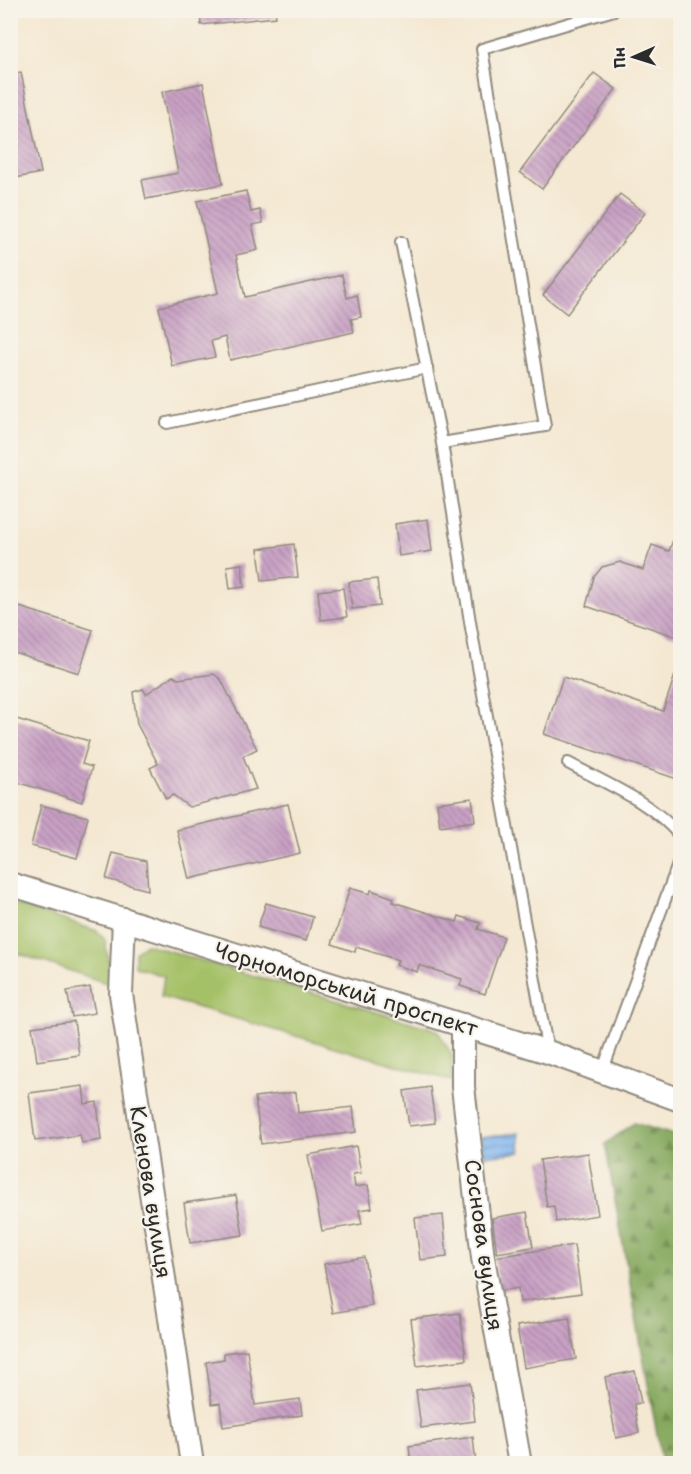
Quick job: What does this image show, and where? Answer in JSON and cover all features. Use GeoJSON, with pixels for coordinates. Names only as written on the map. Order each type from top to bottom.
{"type":"FeatureCollection","features":[{"type":"Feature","properties":{"kind":"street","name":"Чорноморський проспект"},"geometry":{"type":"LineString","coordinates":[[10,884],[548,1052],[681,1100]]}},
{"type":"Feature","properties":{"kind":"street","name":"Кленова вулиця"},"geometry":{"type":"LineString","coordinates":[[124,919],[121,994],[192,1464]]}},
{"type":"Feature","properties":{"kind":"street","name":"Соснова вулиця"},"geometry":{"type":"LineString","coordinates":[[463,1025],[463,1087],[482,1246],[520,1464]]}},
{"type":"Feature","properties":{"kind":"lane"},"geometry":{"type":"LineString","coordinates":[[442,443],[545,426],[482,49],[614,10]]}},
{"type":"Feature","properties":{"kind":"lane"},"geometry":{"type":"LineString","coordinates":[[401,242],[442,443],[471,628],[548,1052]]}},
{"type":"Feature","properties":{"kind":"lane"},"geometry":{"type":"LineString","coordinates":[[167,423],[426,368]]}},
{"type":"Feature","properties":{"kind":"lane"},"geometry":{"type":"LineString","coordinates":[[568,763],[634,798],[670,824],[681,836]]}},
{"type":"Feature","properties":{"kind":"lane"},"geometry":{"type":"LineString","coordinates":[[602,1072],[681,859]]}},
{"type":"Feature","properties":{"kind":"green space"},"geometry":{"type":"Polygon","coordinates":[[[11,903],[97,931],[105,940],[112,985],[11,951],[11,903]]]}},
{"type":"Feature","properties":{"kind":"green space"},"geometry":{"type":"Polygon","coordinates":[[[146,944],[437,1030],[452,1055],[452,1081],[161,997],[164,976],[135,967],[135,952],[146,944]]]}},
{"type":"Feature","properties":{"kind":"green space"},"geometry":{"type":"Polygon","coordinates":[[[634,1123],[680,1137],[680,1463],[662,1463],[605,1144],[634,1123]]]}},
{"type":"Feature","properties":{"kind":"water"},"geometry":{"type":"Polygon","coordinates":[[[519,1133],[521,1152],[483,1156],[481,1137],[519,1133]]]}},
{"type":"Feature","properties":{"kind":"building"},"geometry":{"type":"Polygon","coordinates":[[[200,10],[275,10],[276,17],[201,25],[200,10]]]}},
{"type":"Feature","properties":{"kind":"building"},"geometry":{"type":"Polygon","coordinates":[[[10,46],[16,67],[10,68],[10,46]]]}},
{"type":"Feature","properties":{"kind":"building"},"geometry":{"type":"Polygon","coordinates":[[[21,72],[41,173],[10,179],[10,74],[21,72]]]}},
{"type":"Feature","properties":{"kind":"building"},"geometry":{"type":"Polygon","coordinates":[[[594,73],[616,89],[542,189],[520,172],[594,73]]]}},
{"type":"Feature","properties":{"kind":"building"},"geometry":{"type":"Polygon","coordinates":[[[203,83],[223,184],[146,199],[142,180],[178,173],[162,92],[203,83]]]}},
{"type":"Feature","properties":{"kind":"building"},"geometry":{"type":"Polygon","coordinates":[[[246,191],[251,212],[260,210],[263,223],[252,225],[258,250],[236,255],[245,297],[342,275],[347,298],[357,295],[361,317],[351,319],[354,332],[230,360],[225,337],[211,341],[215,357],[172,366],[159,307],[218,293],[197,201],[246,191]]]}},
{"type":"Feature","properties":{"kind":"building"},"geometry":{"type":"Polygon","coordinates":[[[620,194],[645,213],[567,314],[543,295],[620,194]]]}},
{"type":"Feature","properties":{"kind":"building"},"geometry":{"type":"Polygon","coordinates":[[[428,519],[432,551],[399,556],[395,524],[428,519]]]}},
{"type":"Feature","properties":{"kind":"building"},"geometry":{"type":"Polygon","coordinates":[[[677,529],[680,530],[680,638],[586,606],[594,577],[602,567],[620,562],[643,570],[652,545],[669,551],[677,529]]]}},
{"type":"Feature","properties":{"kind":"building"},"geometry":{"type":"Polygon","coordinates":[[[294,544],[298,577],[262,581],[258,549],[294,544]]]}},
{"type":"Feature","properties":{"kind":"building"},"geometry":{"type":"Polygon","coordinates":[[[242,564],[244,587],[230,589],[227,566],[242,564]]]}},
{"type":"Feature","properties":{"kind":"building"},"geometry":{"type":"Polygon","coordinates":[[[377,579],[380,606],[352,609],[349,582],[377,579]]]}},
{"type":"Feature","properties":{"kind":"building"},"geometry":{"type":"Polygon","coordinates":[[[343,588],[347,617],[321,620],[318,591],[343,588]]]}},
{"type":"Feature","properties":{"kind":"building"},"geometry":{"type":"Polygon","coordinates":[[[10,604],[93,630],[79,673],[10,651],[10,604]]]}},
{"type":"Feature","properties":{"kind":"building"},"geometry":{"type":"Polygon","coordinates":[[[680,660],[680,700],[675,715],[680,717],[680,780],[544,734],[563,677],[663,711],[680,660]]]}},
{"type":"Feature","properties":{"kind":"building"},"geometry":{"type":"Polygon","coordinates":[[[214,674],[221,680],[257,749],[243,756],[256,789],[189,807],[173,795],[166,799],[150,768],[158,764],[137,724],[133,692],[143,689],[146,694],[173,676],[178,679],[214,674]]]}},
{"type":"Feature","properties":{"kind":"building"},"geometry":{"type":"Polygon","coordinates":[[[10,717],[89,741],[82,764],[92,767],[82,802],[10,780],[10,717]]]}},
{"type":"Feature","properties":{"kind":"building"},"geometry":{"type":"Polygon","coordinates":[[[472,798],[475,821],[440,826],[437,803],[472,798]]]}},
{"type":"Feature","properties":{"kind":"building"},"geometry":{"type":"Polygon","coordinates":[[[288,804],[300,853],[189,879],[177,830],[288,804]]]}},
{"type":"Feature","properties":{"kind":"building"},"geometry":{"type":"Polygon","coordinates":[[[41,805],[88,817],[77,858],[31,846],[41,805]]]}},
{"type":"Feature","properties":{"kind":"building"},"geometry":{"type":"Polygon","coordinates":[[[113,853],[146,861],[148,890],[106,879],[113,853]]]}},
{"type":"Feature","properties":{"kind":"building"},"geometry":{"type":"Polygon","coordinates":[[[350,888],[370,894],[371,890],[394,898],[393,902],[457,922],[459,916],[480,923],[478,929],[504,937],[485,994],[460,986],[462,979],[419,965],[417,972],[396,965],[398,960],[356,947],[355,952],[332,944],[350,888]]]}},
{"type":"Feature","properties":{"kind":"building"},"geometry":{"type":"Polygon","coordinates":[[[266,903],[313,917],[306,941],[258,927],[266,903]]]}},
{"type":"Feature","properties":{"kind":"building"},"geometry":{"type":"Polygon","coordinates":[[[90,987],[95,1013],[72,1017],[67,991],[90,987]]]}},
{"type":"Feature","properties":{"kind":"building"},"geometry":{"type":"Polygon","coordinates":[[[74,1021],[79,1055],[37,1061],[32,1027],[74,1021]]]}},
{"type":"Feature","properties":{"kind":"building"},"geometry":{"type":"Polygon","coordinates":[[[83,1086],[85,1104],[97,1102],[101,1140],[82,1143],[80,1135],[35,1141],[29,1093],[83,1086]]]}},
{"type":"Feature","properties":{"kind":"building"},"geometry":{"type":"Polygon","coordinates":[[[430,1087],[435,1123],[409,1126],[404,1091],[430,1087]]]}},
{"type":"Feature","properties":{"kind":"building"},"geometry":{"type":"Polygon","coordinates":[[[296,1092],[298,1113],[353,1107],[356,1132],[261,1144],[255,1097],[296,1092]]]}},
{"type":"Feature","properties":{"kind":"building"},"geometry":{"type":"Polygon","coordinates":[[[356,1146],[361,1173],[353,1174],[355,1187],[368,1185],[372,1208],[359,1210],[362,1224],[322,1231],[308,1155],[356,1146]]]}},
{"type":"Feature","properties":{"kind":"building"},"geometry":{"type":"Polygon","coordinates":[[[588,1153],[598,1215],[556,1222],[554,1206],[547,1207],[540,1160],[588,1153]]]}},
{"type":"Feature","properties":{"kind":"building"},"geometry":{"type":"Polygon","coordinates":[[[236,1195],[243,1235],[190,1243],[184,1203],[236,1195]]]}},
{"type":"Feature","properties":{"kind":"building"},"geometry":{"type":"Polygon","coordinates":[[[527,1212],[533,1247],[497,1253],[492,1218],[527,1212]]]}},
{"type":"Feature","properties":{"kind":"building"},"geometry":{"type":"Polygon","coordinates":[[[443,1215],[447,1257],[420,1260],[415,1218],[443,1215]]]}},
{"type":"Feature","properties":{"kind":"building"},"geometry":{"type":"Polygon","coordinates":[[[574,1245],[581,1293],[520,1302],[518,1288],[499,1291],[494,1257],[574,1245]]]}},
{"type":"Feature","properties":{"kind":"building"},"geometry":{"type":"Polygon","coordinates":[[[364,1257],[372,1306],[333,1313],[324,1264],[364,1257]]]}},
{"type":"Feature","properties":{"kind":"building"},"geometry":{"type":"Polygon","coordinates":[[[460,1313],[466,1360],[417,1366],[411,1319],[460,1313]]]}},
{"type":"Feature","properties":{"kind":"building"},"geometry":{"type":"Polygon","coordinates":[[[569,1318],[576,1359],[524,1368],[517,1326],[569,1318]]]}},
{"type":"Feature","properties":{"kind":"building"},"geometry":{"type":"Polygon","coordinates":[[[247,1350],[255,1405],[300,1399],[302,1415],[223,1427],[220,1403],[212,1404],[206,1362],[224,1359],[224,1353],[247,1350]]]}},
{"type":"Feature","properties":{"kind":"building"},"geometry":{"type":"Polygon","coordinates":[[[635,1371],[641,1403],[634,1404],[639,1433],[616,1438],[605,1377],[635,1371]]]}},
{"type":"Feature","properties":{"kind":"building"},"geometry":{"type":"Polygon","coordinates":[[[470,1383],[475,1421],[421,1428],[416,1390],[470,1383]]]}},
{"type":"Feature","properties":{"kind":"building"},"geometry":{"type":"Polygon","coordinates":[[[473,1437],[476,1464],[411,1464],[409,1446],[473,1437]]]}}]}
